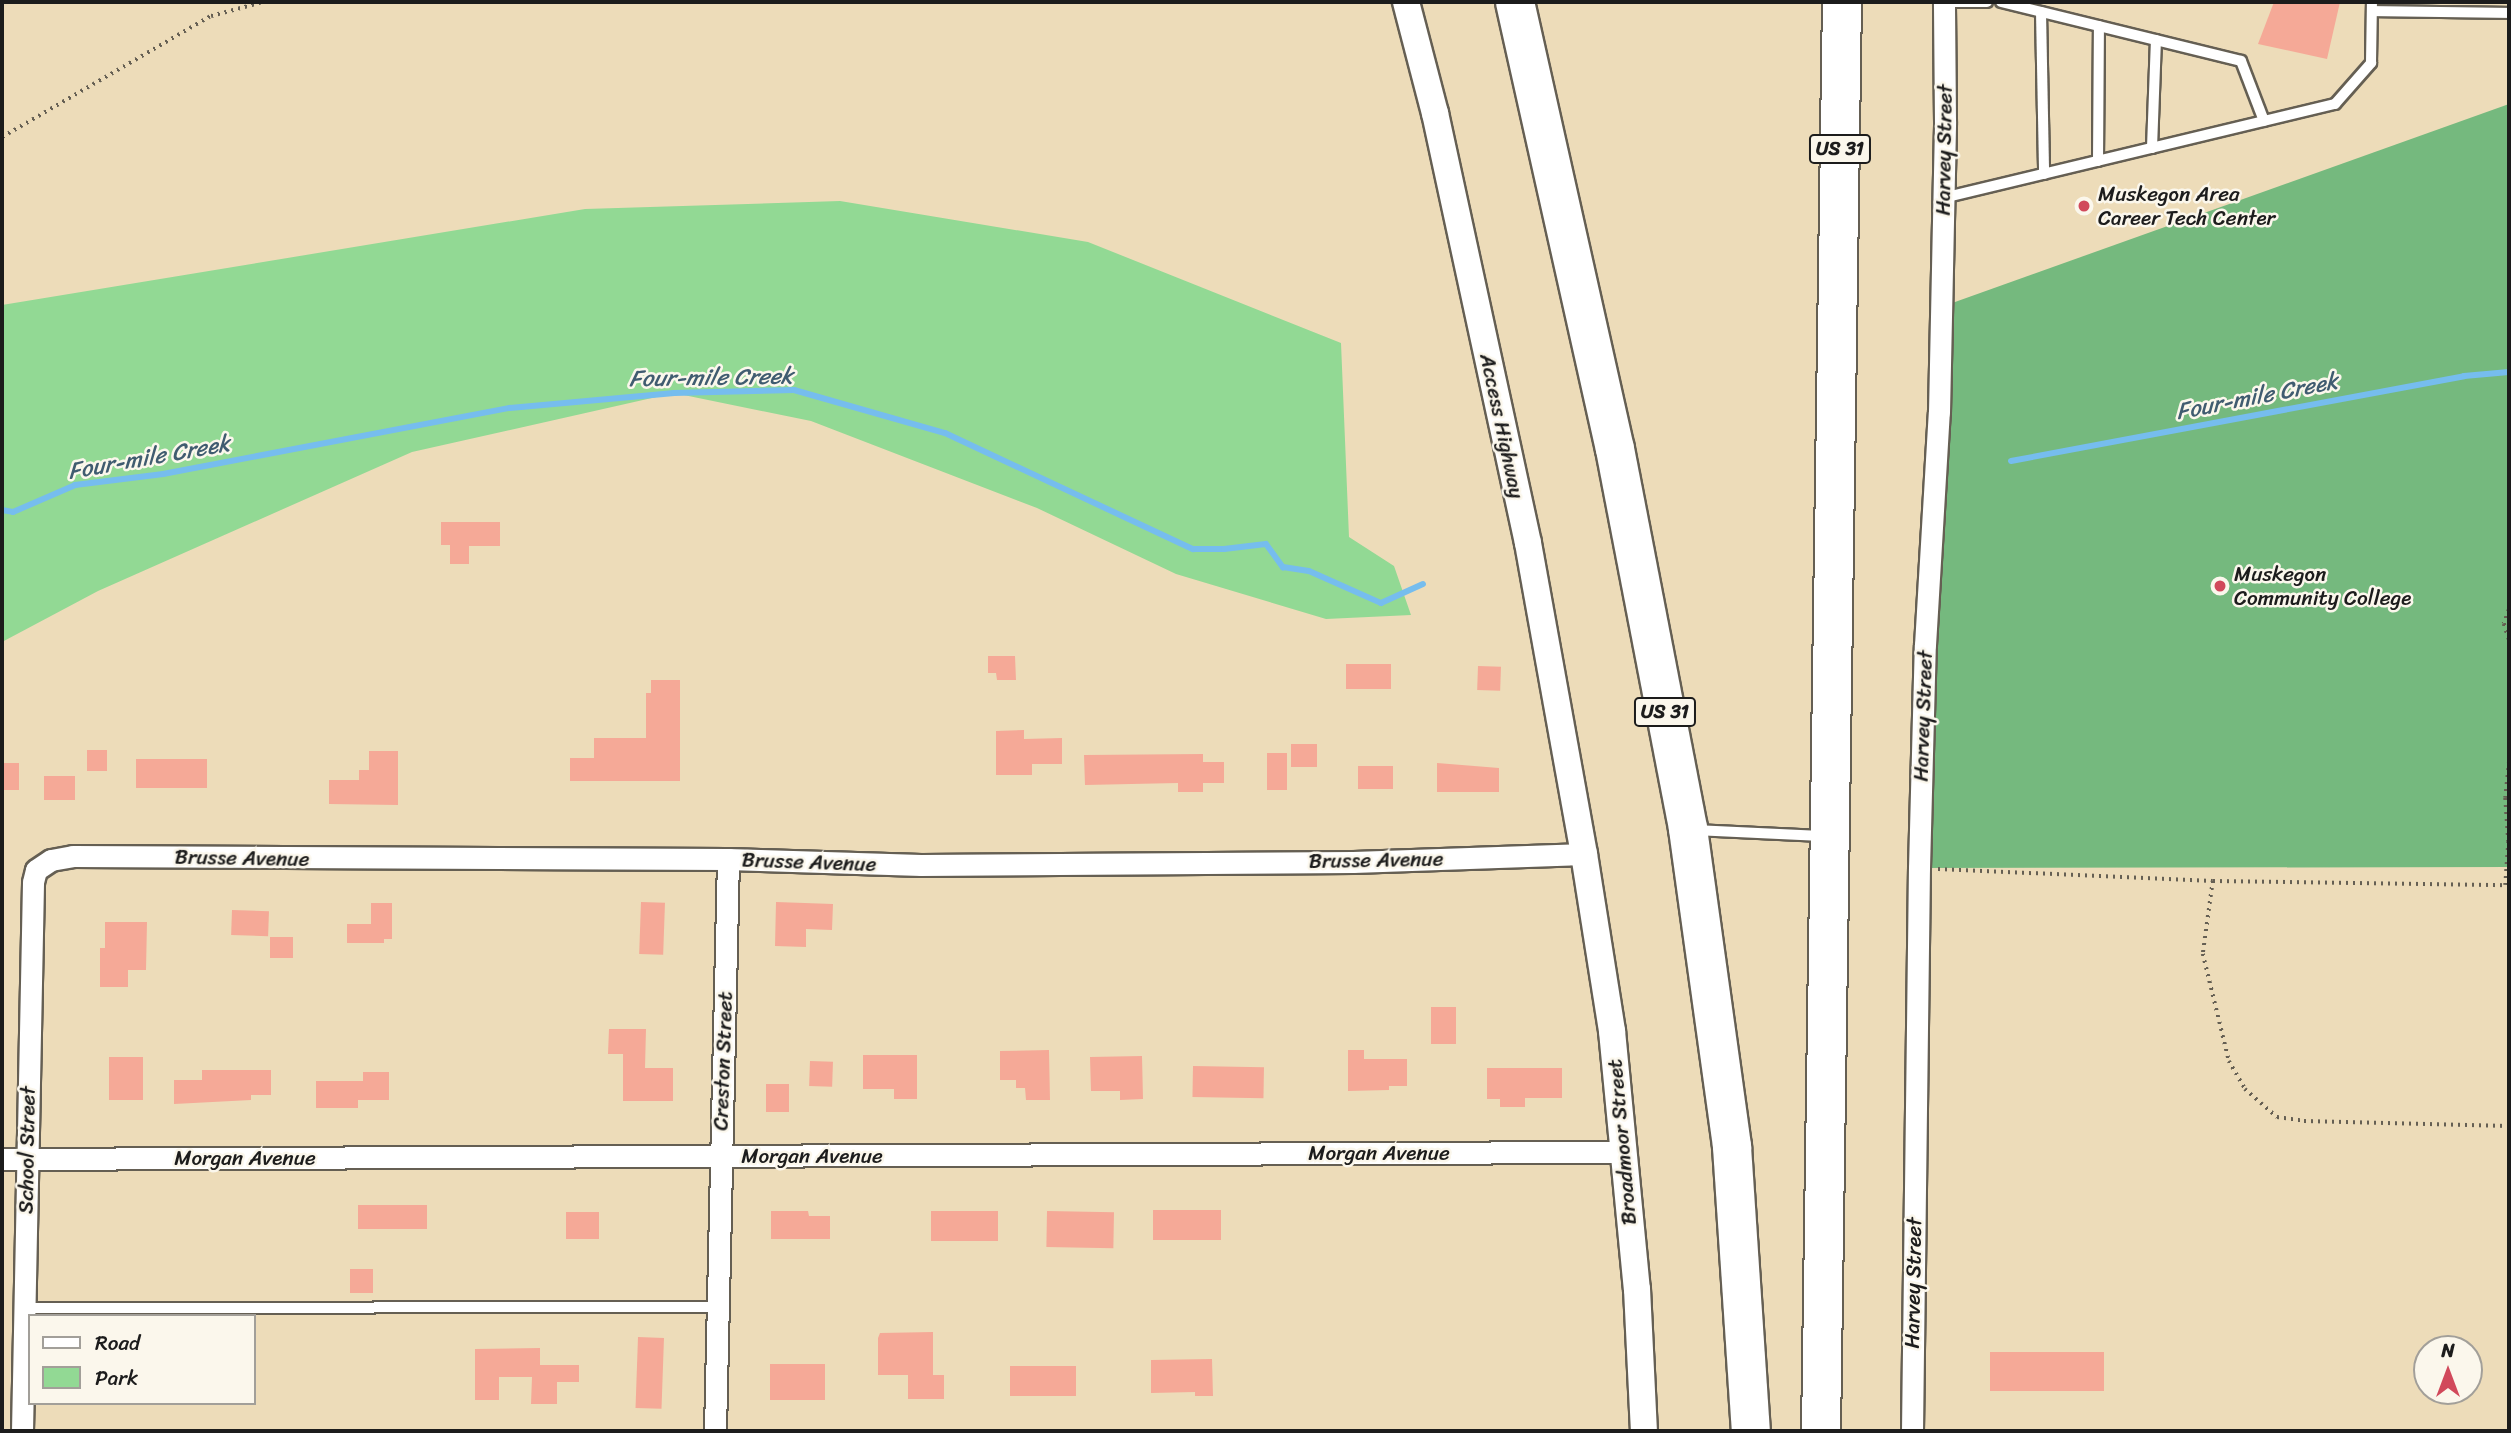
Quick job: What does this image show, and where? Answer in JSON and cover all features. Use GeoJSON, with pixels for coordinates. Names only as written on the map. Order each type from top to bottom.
{"type":"FeatureCollection","features":[{"type":"Feature","properties":{"kind":"highway","name":"US 31"},"geometry":{"type":"LineString","coordinates":[[1515,2],[1615,449],[1688,830],[1732,1147],[1751,1431]]}},
{"type":"Feature","properties":{"kind":"highway","name":"US 31"},"geometry":{"type":"LineString","coordinates":[[1821,1431],[1842,2]]}},
{"type":"Feature","properties":{"kind":"street","name":"Access Highway"},"geometry":{"type":"LineString","coordinates":[[1406,2],[1435,113],[1525,530],[1584,854]]}},
{"type":"Feature","properties":{"kind":"street","name":"Harvey Street"},"geometry":{"type":"LineString","coordinates":[[1912,1431],[1919,868],[1925,645],[1939,412],[1944,2]]}},
{"type":"Feature","properties":{"kind":"street","name":"Brusse Avenue"},"geometry":{"type":"LineString","coordinates":[[36,870],[51,860],[73,856],[728,859],[921,865],[1353,862],[1584,854]]}},
{"type":"Feature","properties":{"kind":"street","name":"Broadmoor Street"},"geometry":{"type":"LineString","coordinates":[[1584,854],[1612,1031],[1637,1289],[1644,1431]]}},
{"type":"Feature","properties":{"kind":"street","name":"Creston Street"},"geometry":{"type":"LineString","coordinates":[[715,1431],[728,859]]}},
{"type":"Feature","properties":{"kind":"street","name":"School Street"},"geometry":{"type":"LineString","coordinates":[[22,1431],[26,1159],[33,881],[36,870]]}},
{"type":"Feature","properties":{"kind":"street","name":"Morgan Avenue"},"geometry":{"type":"LineString","coordinates":[[2,1159],[1622,1152]]}},
{"type":"Feature","properties":{"kind":"lane"},"geometry":{"type":"LineString","coordinates":[[1944,2],[1987,2]]}},
{"type":"Feature","properties":{"kind":"lane"},"geometry":{"type":"LineString","coordinates":[[2001,2],[2241,61],[2264,121]]}},
{"type":"Feature","properties":{"kind":"lane"},"geometry":{"type":"LineString","coordinates":[[1943,198],[2334,104],[2371,63],[2372,6],[2509,13]]}},
{"type":"Feature","properties":{"kind":"lane"},"geometry":{"type":"LineString","coordinates":[[2041,12],[2044,174]]}},
{"type":"Feature","properties":{"kind":"lane"},"geometry":{"type":"LineString","coordinates":[[2098,161],[2099,26]]}},
{"type":"Feature","properties":{"kind":"lane"},"geometry":{"type":"LineString","coordinates":[[2152,148],[2156,40]]}},
{"type":"Feature","properties":{"kind":"lane"},"geometry":{"type":"LineString","coordinates":[[1688,830],[1830,836]]}},
{"type":"Feature","properties":{"kind":"lane"},"geometry":{"type":"LineString","coordinates":[[24,1308],[718,1307]]}},
{"type":"Feature","properties":{"kind":"path"},"geometry":{"type":"LineString","coordinates":[[2,138],[211,16],[263,2]]}},
{"type":"Feature","properties":{"kind":"path"},"geometry":{"type":"LineString","coordinates":[[2509,610],[2504,624],[2509,639]]}},
{"type":"Feature","properties":{"kind":"path"},"geometry":{"type":"LineString","coordinates":[[1919,868],[2213,881],[2507,885],[2505,798],[2509,762]]}},
{"type":"Feature","properties":{"kind":"path"},"geometry":{"type":"LineString","coordinates":[[2213,881],[2203,954],[2229,1061],[2245,1089],[2277,1117],[2304,1121],[2509,1126]]}},
{"type":"Feature","properties":{"kind":"green space","name":"Muskegon Community College"},"geometry":{"type":"Polygon","coordinates":[[[2509,104],[2509,867],[1919,868],[1941,307],[2509,104]]]}},
{"type":"Feature","properties":{"kind":"green space"},"geometry":{"type":"Polygon","coordinates":[[[840,201],[1088,242],[1341,343],[1349,537],[1394,566],[1411,615],[1326,619],[1176,574],[1037,508],[811,421],[674,393],[412,452],[98,591],[2,642],[2,305],[585,209],[840,201]]]}},
{"type":"Feature","properties":{"kind":"building"},"geometry":{"type":"Polygon","coordinates":[[[2274,2],[2340,2],[2327,59],[2258,44],[2274,2]]]}},
{"type":"Feature","properties":{"kind":"building"},"geometry":{"type":"Polygon","coordinates":[[[441,522],[500,522],[500,546],[469,546],[469,564],[450,564],[450,545],[441,545],[441,522]]]}},
{"type":"Feature","properties":{"kind":"building"},"geometry":{"type":"Polygon","coordinates":[[[988,656],[1015,656],[1016,680],[997,680],[996,673],[988,673],[988,656]]]}},
{"type":"Feature","properties":{"kind":"building"},"geometry":{"type":"Polygon","coordinates":[[[1346,664],[1391,664],[1391,689],[1346,689],[1346,664]]]}},
{"type":"Feature","properties":{"kind":"building"},"geometry":{"type":"Polygon","coordinates":[[[1478,666],[1501,667],[1500,691],[1477,690],[1478,666]]]}},
{"type":"Feature","properties":{"kind":"building"},"geometry":{"type":"Polygon","coordinates":[[[651,680],[680,680],[680,781],[570,781],[570,758],[594,758],[594,738],[646,738],[646,693],[651,693],[651,680]]]}},
{"type":"Feature","properties":{"kind":"building"},"geometry":{"type":"Polygon","coordinates":[[[1024,730],[1024,739],[1062,738],[1062,764],[1032,764],[1032,775],[996,775],[996,731],[1024,730]]]}},
{"type":"Feature","properties":{"kind":"building"},"geometry":{"type":"Polygon","coordinates":[[[1291,744],[1317,744],[1317,767],[1291,767],[1291,744]]]}},
{"type":"Feature","properties":{"kind":"building"},"geometry":{"type":"Polygon","coordinates":[[[87,750],[107,750],[107,771],[87,771],[87,750]]]}},
{"type":"Feature","properties":{"kind":"building"},"geometry":{"type":"Polygon","coordinates":[[[369,751],[398,751],[398,805],[329,804],[329,780],[359,780],[359,770],[369,770],[369,751]]]}},
{"type":"Feature","properties":{"kind":"building"},"geometry":{"type":"Polygon","coordinates":[[[1267,753],[1287,753],[1287,790],[1267,790],[1267,753]]]}},
{"type":"Feature","properties":{"kind":"building"},"geometry":{"type":"Polygon","coordinates":[[[1203,754],[1203,762],[1224,762],[1224,783],[1203,783],[1203,792],[1178,792],[1178,783],[1085,785],[1084,755],[1203,754]]]}},
{"type":"Feature","properties":{"kind":"building"},"geometry":{"type":"Polygon","coordinates":[[[136,759],[207,759],[207,788],[136,788],[136,759]]]}},
{"type":"Feature","properties":{"kind":"building"},"geometry":{"type":"Polygon","coordinates":[[[2,763],[19,763],[19,790],[2,790],[2,763]]]}},
{"type":"Feature","properties":{"kind":"building"},"geometry":{"type":"Polygon","coordinates":[[[1437,763],[1499,768],[1499,792],[1437,792],[1437,763]]]}},
{"type":"Feature","properties":{"kind":"building"},"geometry":{"type":"Polygon","coordinates":[[[1358,766],[1393,766],[1393,789],[1358,789],[1358,766]]]}},
{"type":"Feature","properties":{"kind":"building"},"geometry":{"type":"Polygon","coordinates":[[[44,776],[75,776],[75,800],[44,800],[44,776]]]}},
{"type":"Feature","properties":{"kind":"building"},"geometry":{"type":"Polygon","coordinates":[[[641,902],[665,903],[663,955],[639,954],[641,902]]]}},
{"type":"Feature","properties":{"kind":"building"},"geometry":{"type":"Polygon","coordinates":[[[776,902],[833,904],[832,930],[806,929],[806,947],[775,946],[776,902]]]}},
{"type":"Feature","properties":{"kind":"building"},"geometry":{"type":"Polygon","coordinates":[[[371,903],[392,903],[392,939],[384,939],[384,943],[347,943],[347,924],[371,924],[371,903]]]}},
{"type":"Feature","properties":{"kind":"building"},"geometry":{"type":"Polygon","coordinates":[[[232,910],[269,911],[268,936],[231,935],[232,910]]]}},
{"type":"Feature","properties":{"kind":"building"},"geometry":{"type":"Polygon","coordinates":[[[105,922],[147,922],[146,970],[128,970],[128,987],[100,987],[100,948],[105,948],[105,922]]]}},
{"type":"Feature","properties":{"kind":"building"},"geometry":{"type":"Polygon","coordinates":[[[270,937],[293,937],[293,958],[270,958],[270,937]]]}},
{"type":"Feature","properties":{"kind":"building"},"geometry":{"type":"Polygon","coordinates":[[[1431,1007],[1456,1007],[1456,1044],[1431,1044],[1431,1007]]]}},
{"type":"Feature","properties":{"kind":"building"},"geometry":{"type":"Polygon","coordinates":[[[609,1029],[646,1029],[645,1068],[673,1068],[673,1101],[623,1101],[623,1054],[608,1054],[609,1029]]]}},
{"type":"Feature","properties":{"kind":"building"},"geometry":{"type":"Polygon","coordinates":[[[1049,1050],[1050,1100],[1026,1100],[1025,1088],[1016,1088],[1016,1080],[1000,1080],[1000,1051],[1049,1050]]]}},
{"type":"Feature","properties":{"kind":"building"},"geometry":{"type":"Polygon","coordinates":[[[1348,1050],[1364,1050],[1364,1059],[1407,1059],[1407,1086],[1389,1086],[1389,1090],[1348,1091],[1348,1050]]]}},
{"type":"Feature","properties":{"kind":"building"},"geometry":{"type":"Polygon","coordinates":[[[863,1055],[917,1055],[917,1099],[894,1099],[894,1089],[863,1089],[863,1055]]]}},
{"type":"Feature","properties":{"kind":"building"},"geometry":{"type":"Polygon","coordinates":[[[1142,1056],[1143,1099],[1120,1100],[1120,1091],[1091,1091],[1090,1057],[1142,1056]]]}},
{"type":"Feature","properties":{"kind":"building"},"geometry":{"type":"Polygon","coordinates":[[[109,1057],[143,1057],[143,1100],[109,1100],[109,1057]]]}},
{"type":"Feature","properties":{"kind":"building"},"geometry":{"type":"Polygon","coordinates":[[[810,1061],[833,1062],[832,1087],[809,1086],[810,1061]]]}},
{"type":"Feature","properties":{"kind":"building"},"geometry":{"type":"Polygon","coordinates":[[[1193,1066],[1264,1067],[1263,1098],[1192,1097],[1193,1066]]]}},
{"type":"Feature","properties":{"kind":"building"},"geometry":{"type":"Polygon","coordinates":[[[1487,1068],[1562,1068],[1562,1098],[1525,1098],[1525,1107],[1500,1107],[1500,1099],[1487,1099],[1487,1068]]]}},
{"type":"Feature","properties":{"kind":"building"},"geometry":{"type":"Polygon","coordinates":[[[202,1070],[271,1070],[271,1095],[251,1095],[251,1100],[174,1104],[174,1080],[202,1080],[202,1070]]]}},
{"type":"Feature","properties":{"kind":"building"},"geometry":{"type":"Polygon","coordinates":[[[363,1072],[389,1072],[389,1100],[358,1100],[358,1108],[316,1108],[316,1081],[363,1081],[363,1072]]]}},
{"type":"Feature","properties":{"kind":"building"},"geometry":{"type":"Polygon","coordinates":[[[766,1084],[789,1084],[789,1112],[766,1112],[766,1084]]]}},
{"type":"Feature","properties":{"kind":"building"},"geometry":{"type":"Polygon","coordinates":[[[358,1205],[427,1205],[427,1229],[358,1229],[358,1205]]]}},
{"type":"Feature","properties":{"kind":"building"},"geometry":{"type":"Polygon","coordinates":[[[1153,1210],[1221,1210],[1221,1240],[1153,1240],[1153,1210]]]}},
{"type":"Feature","properties":{"kind":"building"},"geometry":{"type":"Polygon","coordinates":[[[771,1211],[808,1211],[809,1216],[830,1216],[830,1239],[771,1239],[771,1211]]]}},
{"type":"Feature","properties":{"kind":"building"},"geometry":{"type":"Polygon","coordinates":[[[931,1211],[998,1211],[998,1241],[931,1241],[931,1211]]]}},
{"type":"Feature","properties":{"kind":"building"},"geometry":{"type":"Polygon","coordinates":[[[1047,1211],[1114,1212],[1113,1248],[1046,1247],[1047,1211]]]}},
{"type":"Feature","properties":{"kind":"building"},"geometry":{"type":"Polygon","coordinates":[[[566,1212],[599,1212],[599,1239],[566,1239],[566,1212]]]}},
{"type":"Feature","properties":{"kind":"building"},"geometry":{"type":"Polygon","coordinates":[[[350,1269],[373,1269],[373,1293],[350,1293],[350,1269]]]}},
{"type":"Feature","properties":{"kind":"building"},"geometry":{"type":"Polygon","coordinates":[[[933,1332],[933,1375],[944,1375],[944,1399],[908,1399],[908,1375],[878,1375],[878,1338],[880,1333],[933,1332]]]}},
{"type":"Feature","properties":{"kind":"building"},"geometry":{"type":"Polygon","coordinates":[[[638,1337],[664,1338],[662,1409],[636,1408],[638,1337]]]}},
{"type":"Feature","properties":{"kind":"building"},"geometry":{"type":"Polygon","coordinates":[[[540,1348],[540,1365],[579,1365],[579,1382],[557,1382],[557,1404],[531,1404],[532,1377],[499,1377],[499,1400],[475,1400],[475,1349],[540,1348]]]}},
{"type":"Feature","properties":{"kind":"building"},"geometry":{"type":"Polygon","coordinates":[[[1990,1352],[2104,1352],[2104,1391],[1990,1391],[1990,1352]]]}},
{"type":"Feature","properties":{"kind":"building"},"geometry":{"type":"Polygon","coordinates":[[[1212,1359],[1213,1396],[1195,1396],[1195,1392],[1151,1393],[1151,1360],[1212,1359]]]}},
{"type":"Feature","properties":{"kind":"building"},"geometry":{"type":"Polygon","coordinates":[[[770,1364],[825,1364],[825,1400],[770,1400],[770,1364]]]}},
{"type":"Feature","properties":{"kind":"building"},"geometry":{"type":"Polygon","coordinates":[[[1010,1366],[1076,1366],[1076,1396],[1010,1396],[1010,1366]]]}},
{"type":"Feature","properties":{"kind":"waterway","name":"Four-mile Creek"},"geometry":{"type":"LineString","coordinates":[[2011,461],[2464,376],[2509,372]]}},
{"type":"Feature","properties":{"kind":"waterway","name":"Four-mile Creek"},"geometry":{"type":"LineString","coordinates":[[2,510],[13,512],[75,485],[163,474],[510,408],[674,393],[794,390],[945,433],[1193,549],[1224,549],[1266,544],[1283,567],[1309,571],[1381,603],[1423,584]]}},
{"type":"Feature","properties":{"kind":"place","name":"Muskegon Area Career Tech Center"},"geometry":{"type":"Point","coordinates":[2084,206]}},
{"type":"Feature","properties":{"kind":"place","name":"Muskegon Community College"},"geometry":{"type":"Point","coordinates":[2220,586]}}]}
